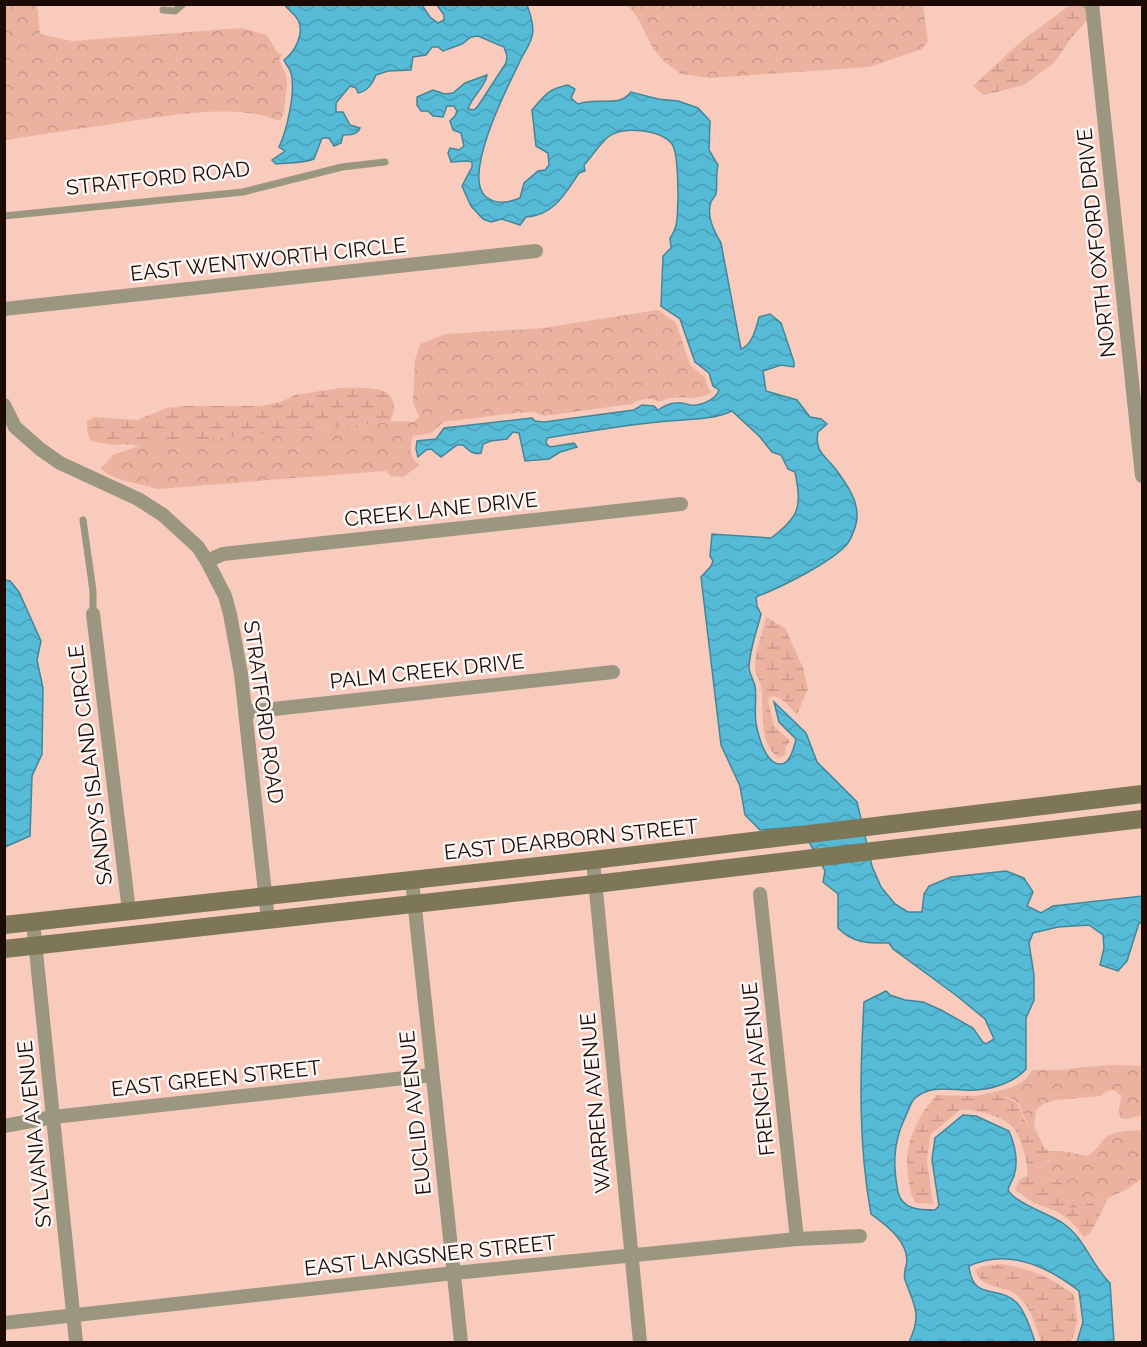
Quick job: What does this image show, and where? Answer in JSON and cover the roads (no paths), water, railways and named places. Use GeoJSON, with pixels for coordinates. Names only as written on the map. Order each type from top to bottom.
{"type":"FeatureCollection","features":[{"type":"Feature","properties":{"kind":"main road","name":"EAST DEARBORN STREET"},"geometry":{"type":"LineString","coordinates":[[4,925],[593,860],[1143,794]]}},
{"type":"Feature","properties":{"kind":"main road"},"geometry":{"type":"LineString","coordinates":[[4,949],[596,884],[1143,819]]}},
{"type":"Feature","properties":{"kind":"street","name":"NORTH OXFORD DRIVE"},"geometry":{"type":"LineString","coordinates":[[1092,4],[1143,477]]}},
{"type":"Feature","properties":{"kind":"street","name":"EAST WENTWORTH CIRCLE"},"geometry":{"type":"LineString","coordinates":[[4,309],[536,251]]}},
{"type":"Feature","properties":{"kind":"street","name":"STRATFORD ROAD"},"geometry":{"type":"LineString","coordinates":[[4,405],[10,428],[60,463],[138,499],[163,515],[198,547],[225,596],[246,712],[268,920]]}},
{"type":"Feature","properties":{"kind":"street","name":"CREEK LANE DRIVE"},"geometry":{"type":"LineString","coordinates":[[207,561],[223,554],[681,504]]}},
{"type":"Feature","properties":{"kind":"street","name":"SANDYS ISLAND CIRCLE"},"geometry":{"type":"LineString","coordinates":[[93,614],[129,911]]}},
{"type":"Feature","properties":{"kind":"street","name":"PALM CREEK DRIVE"},"geometry":{"type":"LineString","coordinates":[[246,712],[613,672]]}},
{"type":"Feature","properties":{"kind":"street","name":"WARREN AVENUE"},"geometry":{"type":"LineString","coordinates":[[593,860],[640,1342]]}},
{"type":"Feature","properties":{"kind":"street","name":"EUCLID AVENUE"},"geometry":{"type":"LineString","coordinates":[[412,880],[461,1342]]}},
{"type":"Feature","properties":{"kind":"street","name":"FRENCH AVENUE"},"geometry":{"type":"LineString","coordinates":[[760,894],[797,1239]]}},
{"type":"Feature","properties":{"kind":"street","name":"SYLVANIA AVENUE"},"geometry":{"type":"LineString","coordinates":[[33,922],[76,1342]]}},
{"type":"Feature","properties":{"kind":"street","name":"EAST GREEN STREET"},"geometry":{"type":"LineString","coordinates":[[4,1125],[53,1117],[432,1075]]}},
{"type":"Feature","properties":{"kind":"street","name":"EAST LANGSNER STREET"},"geometry":{"type":"LineString","coordinates":[[4,1323],[454,1273],[797,1239],[860,1236]]}},
{"type":"Feature","properties":{"kind":"lane"},"geometry":{"type":"LineString","coordinates":[[163,10],[176,11],[183,4]]}},
{"type":"Feature","properties":{"kind":"lane","name":"STRATFORD ROAD"},"geometry":{"type":"LineString","coordinates":[[4,216],[225,195],[342,167],[385,162]]}},
{"type":"Feature","properties":{"kind":"lane"},"geometry":{"type":"LineString","coordinates":[[84,520],[93,591],[93,614]]}},
{"type":"Feature","properties":{"kind":"water"},"geometry":{"type":"Polygon","coordinates":[[[285,5],[422,5],[430,17],[438,23],[444,20],[444,15],[437,5],[527,5],[533,24],[531,39],[490,127],[479,168],[479,184],[485,196],[493,201],[506,202],[520,198],[524,183],[549,165],[548,153],[536,146],[532,110],[556,88],[568,85],[575,89],[571,98],[578,104],[620,100],[631,92],[678,101],[698,108],[710,121],[709,150],[718,165],[716,194],[711,202],[710,218],[721,243],[741,349],[751,340],[759,317],[770,314],[781,323],[794,367],[781,365],[763,371],[766,391],[797,400],[810,417],[821,419],[827,424],[818,432],[819,449],[848,487],[857,510],[853,534],[841,550],[805,574],[756,597],[761,614],[749,668],[755,686],[755,718],[766,754],[775,763],[783,764],[791,755],[796,739],[779,722],[774,702],[806,733],[817,762],[857,802],[872,866],[881,887],[895,904],[908,912],[922,912],[924,894],[929,886],[951,877],[1006,871],[1024,878],[1033,892],[1027,906],[1041,913],[1053,906],[1142,896],[1142,923],[1139,923],[1127,961],[1118,971],[1100,965],[1104,948],[1103,935],[1089,925],[1058,927],[1033,933],[1029,943],[1034,975],[1034,1000],[1026,1018],[1026,1069],[1010,1081],[989,1088],[936,1089],[921,1094],[914,1099],[904,1120],[895,1155],[896,1182],[900,1198],[913,1208],[935,1210],[939,1206],[932,1160],[935,1138],[963,1115],[976,1116],[1009,1131],[1015,1147],[1016,1164],[1008,1190],[1018,1200],[1064,1224],[1078,1237],[1098,1269],[1110,1283],[1114,1342],[1077,1342],[1083,1322],[1079,1291],[1040,1267],[1013,1259],[998,1259],[969,1266],[971,1277],[981,1289],[1010,1297],[1017,1303],[1026,1317],[1035,1342],[909,1342],[915,1324],[916,1311],[904,1277],[906,1253],[895,1234],[871,1214],[867,1187],[861,1108],[864,1002],[886,991],[890,995],[923,1002],[941,1010],[973,1028],[986,1044],[994,1039],[985,1019],[893,949],[889,943],[856,940],[838,928],[838,894],[823,882],[825,871],[804,833],[797,827],[760,830],[745,815],[740,786],[721,745],[701,577],[713,561],[710,556],[712,534],[771,538],[788,523],[793,517],[798,502],[795,472],[788,469],[781,455],[772,452],[760,437],[732,411],[705,418],[630,425],[547,438],[546,443],[550,447],[574,443],[577,447],[560,452],[549,459],[525,461],[519,433],[513,432],[507,439],[483,444],[481,453],[474,453],[463,445],[457,445],[441,457],[431,449],[418,457],[417,441],[436,439],[444,428],[532,418],[535,421],[544,422],[634,410],[642,405],[654,406],[658,410],[673,403],[695,405],[703,403],[717,394],[719,390],[713,386],[709,373],[695,362],[680,319],[661,306],[663,256],[671,248],[670,238],[675,229],[677,214],[677,170],[672,144],[667,139],[651,132],[632,130],[615,133],[608,137],[584,165],[585,171],[579,173],[563,196],[544,213],[526,217],[520,225],[502,219],[491,222],[483,219],[471,206],[462,186],[472,167],[472,162],[451,162],[448,153],[450,148],[459,150],[464,146],[461,133],[453,130],[450,121],[457,111],[454,106],[447,106],[443,117],[433,116],[428,111],[421,111],[417,105],[417,97],[433,90],[445,94],[453,93],[465,83],[487,75],[468,109],[474,110],[478,106],[506,63],[507,56],[504,47],[478,36],[471,37],[462,44],[443,51],[438,47],[432,47],[426,55],[413,57],[411,70],[388,71],[376,75],[364,91],[358,93],[356,88],[350,86],[336,103],[336,112],[343,112],[350,125],[360,128],[357,132],[343,135],[341,143],[334,146],[329,138],[322,138],[314,159],[309,161],[276,164],[272,160],[285,151],[279,147],[292,100],[291,73],[284,60],[292,52],[300,36],[298,20],[285,5]]]}},
{"type":"Feature","properties":{"kind":"water"},"geometry":{"type":"Polygon","coordinates":[[[5,580],[10,581],[19,592],[41,641],[37,660],[43,688],[42,754],[32,776],[30,836],[5,847],[5,580]]]}}]}
